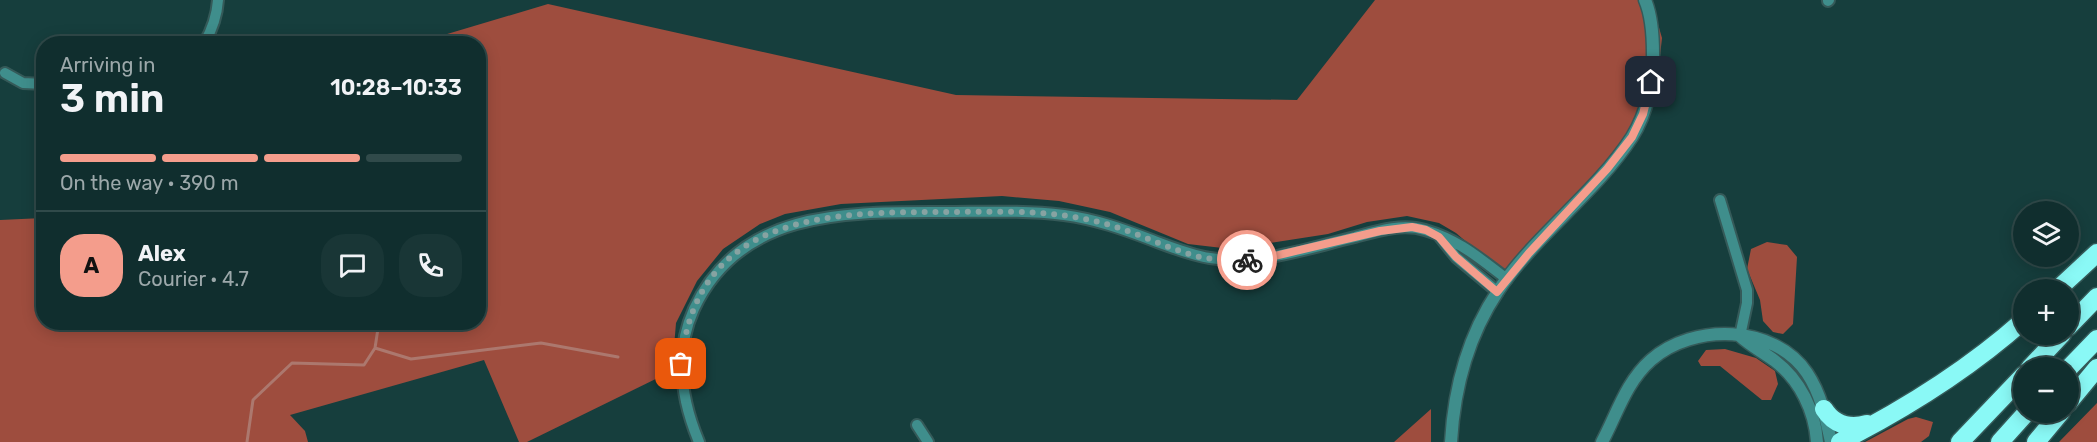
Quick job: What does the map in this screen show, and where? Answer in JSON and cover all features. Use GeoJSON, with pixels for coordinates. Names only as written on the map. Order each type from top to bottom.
{"type":"FeatureCollection","features":[{"type":"Feature","properties":{"kind":"highway"},"geometry":{"type":"LineString","coordinates":[[2069,279],[2097,253]]}},
{"type":"Feature","properties":{"kind":"highway"},"geometry":{"type":"LineString","coordinates":[[2079,316],[2097,297]]}},
{"type":"Feature","properties":{"kind":"highway"},"geometry":{"type":"LineString","coordinates":[[1840,442],[1883,419],[1959,370],[2013,329]]}},
{"type":"Feature","properties":{"kind":"highway"},"geometry":{"type":"LineString","coordinates":[[2079,358],[2097,339]]}},
{"type":"Feature","properties":{"kind":"highway"},"geometry":{"type":"LineString","coordinates":[[2040,357],[2052,345]]}},
{"type":"Feature","properties":{"kind":"highway"},"geometry":{"type":"LineString","coordinates":[[2079,390],[2097,368]]}},
{"type":"Feature","properties":{"kind":"highway"},"geometry":{"type":"LineString","coordinates":[[1960,442],[2013,387]]}},
{"type":"Feature","properties":{"kind":"highway"},"geometry":{"type":"LineString","coordinates":[[1824,409],[1833,420],[1844,426],[1862,425],[1883,419]]}},
{"type":"Feature","properties":{"kind":"highway"},"geometry":{"type":"LineString","coordinates":[[2000,442],[2017,423]]}},
{"type":"Feature","properties":{"kind":"highway"},"geometry":{"type":"LineString","coordinates":[[2037,442],[2052,423]]}},
{"type":"Feature","properties":{"kind":"street"},"geometry":{"type":"LineString","coordinates":[[209,36],[218,0]]}},
{"type":"Feature","properties":{"kind":"street"},"geometry":{"type":"LineString","coordinates":[[1452,442],[1459,383],[1474,336],[1497,292],[1607,169],[1636,129],[1648,98],[1653,67],[1653,35],[1645,0]]}},
{"type":"Feature","properties":{"kind":"street"},"geometry":{"type":"LineString","coordinates":[[4,73],[23,83],[36,84]]}},
{"type":"Feature","properties":{"kind":"street"},"geometry":{"type":"LineString","coordinates":[[1720,200],[1747,290],[1745,318],[1740,336]]}},
{"type":"Feature","properties":{"kind":"street"},"geometry":{"type":"LineString","coordinates":[[699,442],[689,418],[682,384],[683,345],[692,315],[707,285],[729,259],[754,241],[782,227],[818,219],[859,213],[1029,212],[1094,220],[1189,254],[1229,260],[1270,257],[1396,228],[1412,227],[1426,230],[1464,246],[1507,279]]}},
{"type":"Feature","properties":{"kind":"street"},"geometry":{"type":"LineString","coordinates":[[1439,237],[1456,257],[1497,292]]}},
{"type":"Feature","properties":{"kind":"street"},"geometry":{"type":"LineString","coordinates":[[1602,442],[1628,387],[1638,373],[1654,358],[1671,346],[1694,338],[1718,335],[1755,337],[1778,347],[1799,364],[1812,380],[1824,409],[1831,442]]}},
{"type":"Feature","properties":{"kind":"street"},"geometry":{"type":"LineString","coordinates":[[1740,336],[1775,361],[1796,381],[1809,405],[1816,442]]}},
{"type":"Feature","properties":{"kind":"street"},"geometry":{"type":"LineString","coordinates":[[917,425],[928,442]]}},
{"type":"Feature","properties":{"kind":"shaded area"},"geometry":{"type":"Polygon","coordinates":[[[1375,0],[1651,0],[1662,38],[1656,92],[1625,148],[1505,275],[1456,233],[1439,223],[1407,216],[1367,222],[1328,234],[1231,249],[1188,244],[1110,212],[1059,201],[1002,196],[841,204],[785,214],[760,224],[723,249],[697,281],[676,323],[672,371],[527,442],[519,442],[484,360],[290,415],[305,431],[308,442],[0,442],[0,220],[36,218],[36,330],[486,330],[486,36],[441,36],[548,4],[956,95],[1297,100],[1375,0]]]}},
{"type":"Feature","properties":{"kind":"shaded area"},"geometry":{"type":"Polygon","coordinates":[[[1767,242],[1787,245],[1797,257],[1793,324],[1783,334],[1773,332],[1763,321],[1760,300],[1747,269],[1751,249],[1767,242]]]}},
{"type":"Feature","properties":{"kind":"shaded area"},"geometry":{"type":"Polygon","coordinates":[[[1725,349],[1756,358],[1775,371],[1778,384],[1771,400],[1762,400],[1720,366],[1701,366],[1698,361],[1706,350],[1725,349]]]}},
{"type":"Feature","properties":{"kind":"shaded area"},"geometry":{"type":"Polygon","coordinates":[[[2097,403],[2097,442],[2059,442],[2079,423],[2097,403]]]}},
{"type":"Feature","properties":{"kind":"shaded area"},"geometry":{"type":"Polygon","coordinates":[[[1431,409],[1431,442],[1394,442],[1431,409]]]}},
{"type":"Feature","properties":{"kind":"shaded area"},"geometry":{"type":"Polygon","coordinates":[[[1916,417],[1933,422],[1929,436],[1921,442],[1865,442],[1908,419],[1916,417]]]}},
{"type":"Feature","properties":{"kind":"waterway"},"geometry":{"type":"LineString","coordinates":[[247,442],[253,400],[292,363],[364,365],[375,348],[378,330]]}},
{"type":"Feature","properties":{"kind":"waterway"},"geometry":{"type":"LineString","coordinates":[[375,348],[411,359],[541,343],[618,357]]}},
{"type":"Feature","properties":{"kind":"way so far"},"geometry":{"type":"LineString","coordinates":[[681,364],[683,345],[692,315],[699,298],[718,270],[754,241],[782,227],[818,219],[859,213],[903,212],[1029,212],[1066,215],[1118,227],[1189,254],[1209,258],[1247,260]]}},
{"type":"Feature","properties":{"kind":"route"},"geometry":{"type":"LineString","coordinates":[[1247,260],[1270,257],[1380,231],[1412,227],[1426,230],[1439,237],[1456,257],[1497,292],[1529,253],[1607,169],[1632,137],[1643,114],[1651,82]]}}]}
